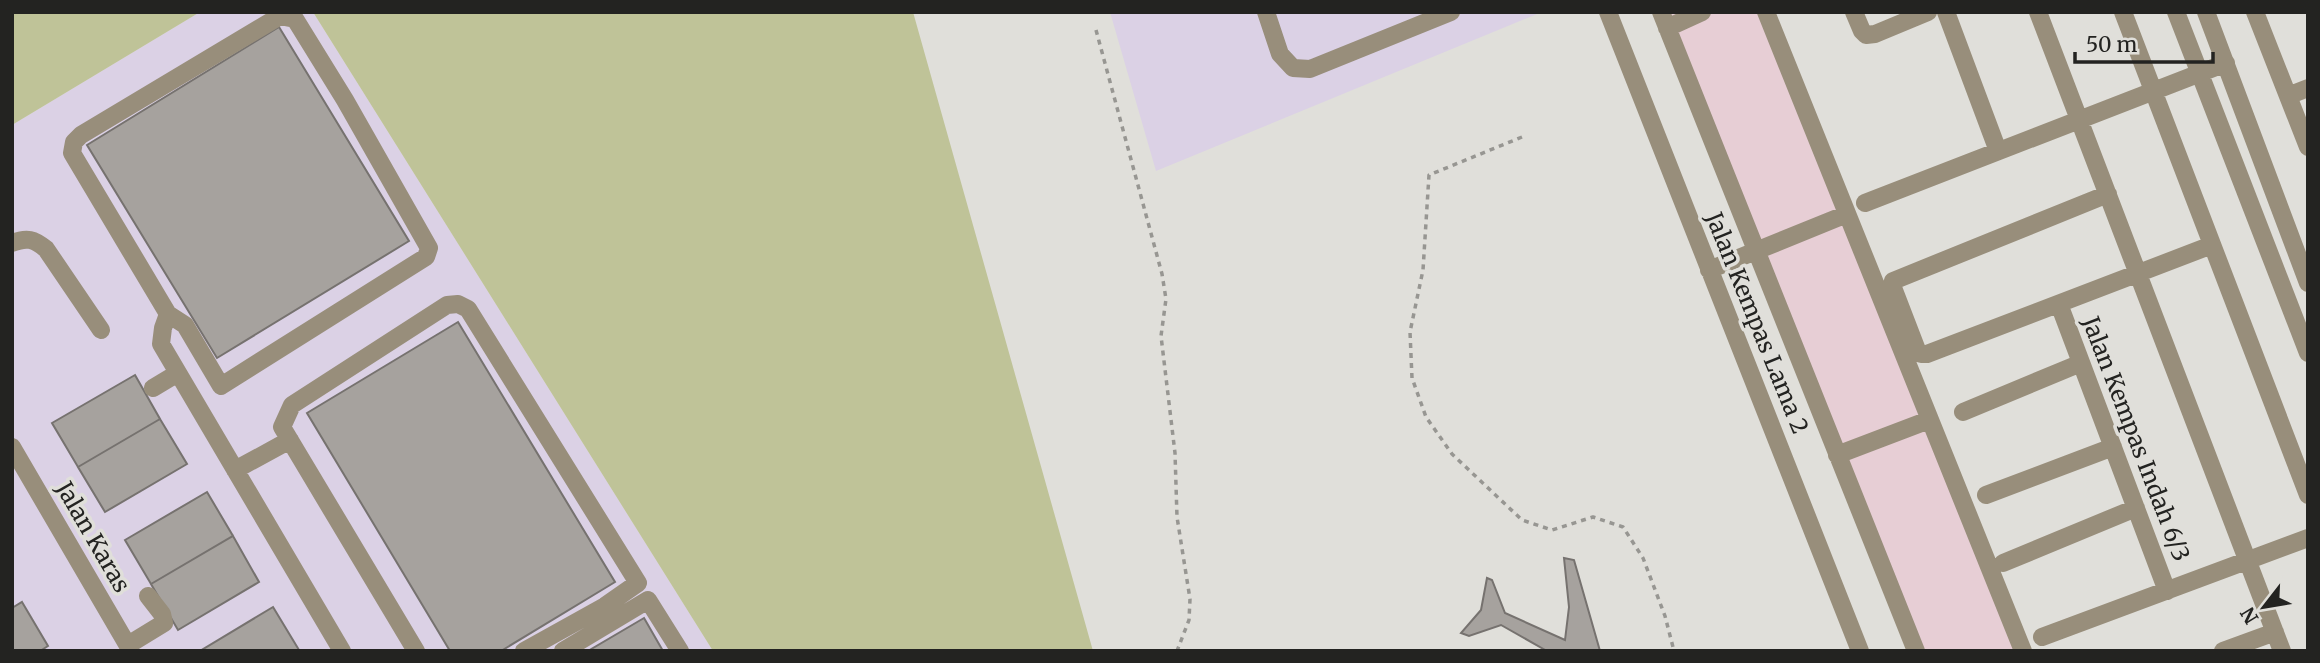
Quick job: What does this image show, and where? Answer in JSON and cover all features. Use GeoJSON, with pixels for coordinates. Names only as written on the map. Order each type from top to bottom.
{"type":"FeatureCollection","features":[{"type":"Feature","properties":{"kind":"street"},"geometry":{"type":"LineString","coordinates":[[1266,12],[1280,54],[1293,68],[1310,69],[1451,12]]}},
{"type":"Feature","properties":{"kind":"street","name":"Jalan Kempas Lama 2"},"geometry":{"type":"LineString","coordinates":[[1608,12],[1860,651]]}},
{"type":"Feature","properties":{"kind":"street"},"geometry":{"type":"LineString","coordinates":[[1702,12],[1664,20],[1916,651]]}},
{"type":"Feature","properties":{"kind":"street"},"geometry":{"type":"LineString","coordinates":[[1766,12],[2023,651]]}},
{"type":"Feature","properties":{"kind":"street"},"geometry":{"type":"LineString","coordinates":[[1854,12],[1866,35],[1928,12]]}},
{"type":"Feature","properties":{"kind":"street"},"geometry":{"type":"LineString","coordinates":[[1946,12],[1998,151]]}},
{"type":"Feature","properties":{"kind":"street"},"geometry":{"type":"LineString","coordinates":[[2038,12],[2282,651]]}},
{"type":"Feature","properties":{"kind":"street"},"geometry":{"type":"LineString","coordinates":[[2123,12],[2308,495]]}},
{"type":"Feature","properties":{"kind":"street"},"geometry":{"type":"LineString","coordinates":[[2176,12],[2308,353]]}},
{"type":"Feature","properties":{"kind":"street"},"geometry":{"type":"LineString","coordinates":[[2206,12],[2308,283]]}},
{"type":"Feature","properties":{"kind":"street"},"geometry":{"type":"LineString","coordinates":[[2255,12],[2308,147]]}},
{"type":"Feature","properties":{"kind":"street"},"geometry":{"type":"LineString","coordinates":[[194,401],[221,386],[426,257],[429,248],[345,100],[295,19],[281,16],[81,135],[74,142],[72,153],[168,314],[185,325],[221,386]]}},
{"type":"Feature","properties":{"kind":"street"},"geometry":{"type":"LineString","coordinates":[[1866,203],[2226,63]]}},
{"type":"Feature","properties":{"kind":"street"},"geometry":{"type":"LineString","coordinates":[[2287,96],[2308,88]]}},
{"type":"Feature","properties":{"kind":"street"},"geometry":{"type":"LineString","coordinates":[[2108,194],[1893,281],[1892,285],[1917,350],[1921,354],[1927,354],[2212,245]]}},
{"type":"Feature","properties":{"kind":"street"},"geometry":{"type":"LineString","coordinates":[[1709,270],[1847,214]]}},
{"type":"Feature","properties":{"kind":"street"},"geometry":{"type":"LineString","coordinates":[[12,243],[22,239],[34,239],[46,249],[102,330]]}},
{"type":"Feature","properties":{"kind":"street"},"geometry":{"type":"LineString","coordinates":[[416,651],[282,427],[292,405],[447,305],[458,304],[468,310],[681,651]]}},
{"type":"Feature","properties":{"kind":"street","name":"Jalan Kempas Indah 6/3"},"geometry":{"type":"LineString","coordinates":[[2059,304],[2167,591]]}},
{"type":"Feature","properties":{"kind":"street"},"geometry":{"type":"LineString","coordinates":[[168,314],[161,344],[342,651]]}},
{"type":"Feature","properties":{"kind":"street"},"geometry":{"type":"LineString","coordinates":[[1963,412],[2081,363]]}},
{"type":"Feature","properties":{"kind":"street"},"geometry":{"type":"LineString","coordinates":[[153,388],[178,373]]}},
{"type":"Feature","properties":{"kind":"street"},"geometry":{"type":"LineString","coordinates":[[1837,455],[1929,420]]}},
{"type":"Feature","properties":{"kind":"street"},"geometry":{"type":"LineString","coordinates":[[235,470],[290,440]]}},
{"type":"Feature","properties":{"kind":"street","name":"Jalan Karas"},"geometry":{"type":"LineString","coordinates":[[12,447],[130,648]]}},
{"type":"Feature","properties":{"kind":"street"},"geometry":{"type":"LineString","coordinates":[[1986,495],[2113,447]]}},
{"type":"Feature","properties":{"kind":"street"},"geometry":{"type":"LineString","coordinates":[[2003,563],[2136,508]]}},
{"type":"Feature","properties":{"kind":"street"},"geometry":{"type":"LineString","coordinates":[[2042,637],[2308,538]]}},
{"type":"Feature","properties":{"kind":"street"},"geometry":{"type":"LineString","coordinates":[[524,651],[605,606],[638,583]]}},
{"type":"Feature","properties":{"kind":"street"},"geometry":{"type":"LineString","coordinates":[[130,648],[164,623],[162,614],[148,596]]}},
{"type":"Feature","properties":{"kind":"street"},"geometry":{"type":"LineString","coordinates":[[563,651],[648,600]]}},
{"type":"Feature","properties":{"kind":"street"},"geometry":{"type":"LineString","coordinates":[[2223,651],[2275,632]]}},
{"type":"Feature","properties":{"kind":"path"},"geometry":{"type":"LineString","coordinates":[[1096,30],[1163,274],[1166,299],[1161,336],[1175,453],[1177,517],[1190,599],[1189,620],[1177,651]]}},
{"type":"Feature","properties":{"kind":"path"},"geometry":{"type":"LineString","coordinates":[[1522,137],[1429,175],[1423,270],[1410,332],[1412,378],[1426,417],[1452,454],[1522,520],[1552,530],[1593,517],[1623,527],[1643,558],[1665,616],[1674,651]]}},
{"type":"Feature","properties":{"kind":"shaded area"},"geometry":{"type":"Polygon","coordinates":[[[200,12],[313,12],[713,651],[12,651],[12,125],[200,12]]]}},
{"type":"Feature","properties":{"kind":"shaded area"},"geometry":{"type":"Polygon","coordinates":[[[1110,12],[1542,12],[1156,171],[1110,12]]]}},
{"type":"Feature","properties":{"kind":"shaded area"},"geometry":{"type":"Polygon","coordinates":[[[1653,12],[1771,12],[2027,651],[1910,651],[1653,12]]]}},
{"type":"Feature","properties":{"kind":"green space"},"geometry":{"type":"Polygon","coordinates":[[[12,12],[200,12],[12,125],[12,12]]]}},
{"type":"Feature","properties":{"kind":"green space"},"geometry":{"type":"Polygon","coordinates":[[[313,12],[913,12],[1093,651],[713,651],[313,12]]]}},
{"type":"Feature","properties":{"kind":"building"},"geometry":{"type":"Polygon","coordinates":[[[279,27],[409,241],[217,358],[87,145],[279,27]]]}},
{"type":"Feature","properties":{"kind":"building"},"geometry":{"type":"Polygon","coordinates":[[[458,322],[615,582],[501,651],[450,651],[307,413],[458,322]]]}},
{"type":"Feature","properties":{"kind":"building"},"geometry":{"type":"Polygon","coordinates":[[[135,375],[160,419],[78,467],[52,423],[135,375]]]}},
{"type":"Feature","properties":{"kind":"building"},"geometry":{"type":"Polygon","coordinates":[[[160,419],[187,464],[105,512],[78,467],[160,419]]]}},
{"type":"Feature","properties":{"kind":"building"},"geometry":{"type":"Polygon","coordinates":[[[207,492],[233,536],[151,584],[125,540],[207,492]]]}},
{"type":"Feature","properties":{"kind":"building"},"geometry":{"type":"Polygon","coordinates":[[[233,536],[259,582],[178,630],[151,584],[233,536]]]}},
{"type":"Feature","properties":{"kind":"building"},"geometry":{"type":"Polygon","coordinates":[[[1564,558],[1574,560],[1600,651],[1547,651],[1501,625],[1469,636],[1461,633],[1481,610],[1487,578],[1492,580],[1505,613],[1565,640],[1569,607],[1564,558]]]}},
{"type":"Feature","properties":{"kind":"building"},"geometry":{"type":"Polygon","coordinates":[[[22,602],[48,646],[40,651],[12,651],[12,608],[22,602]]]}},
{"type":"Feature","properties":{"kind":"building"},"geometry":{"type":"Polygon","coordinates":[[[273,607],[299,650],[200,651],[273,607]]]}},
{"type":"Feature","properties":{"kind":"building"},"geometry":{"type":"Polygon","coordinates":[[[644,618],[663,651],[588,651],[644,618]]]}}]}
